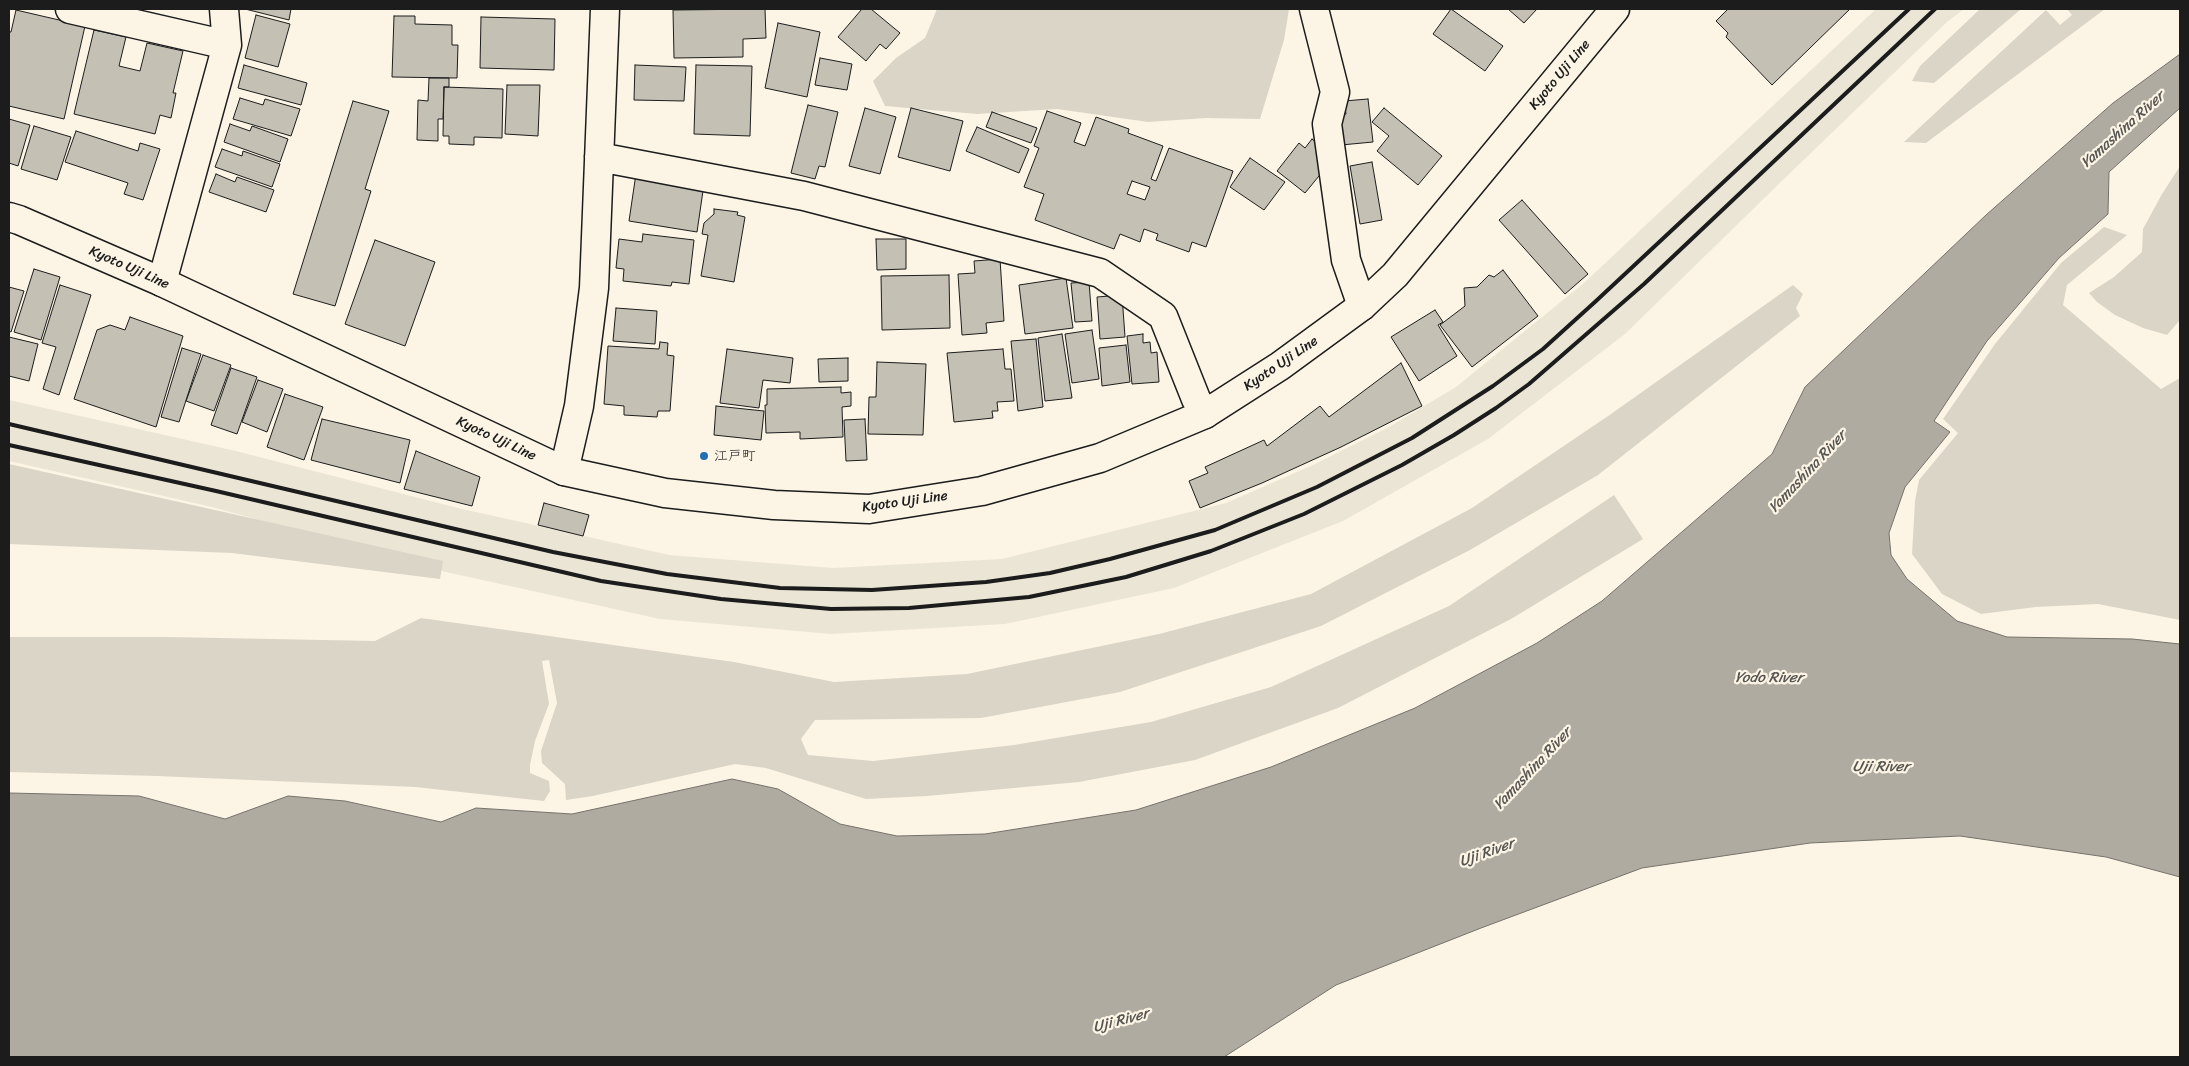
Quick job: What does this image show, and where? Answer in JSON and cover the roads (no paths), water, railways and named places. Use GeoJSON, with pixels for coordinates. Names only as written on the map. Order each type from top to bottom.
{"type":"FeatureCollection","features":[{"type":"Feature","properties":{"kind":"street"},"geometry":{"type":"LineString","coordinates":[[70,9],[227,45]]}},
{"type":"Feature","properties":{"kind":"street"},"geometry":{"type":"LineString","coordinates":[[162,282],[227,45],[224,9]]}},
{"type":"Feature","properties":{"kind":"street"},"geometry":{"type":"LineString","coordinates":[[564,471],[579,406],[594,288],[605,9]]}},
{"type":"Feature","properties":{"kind":"street"},"geometry":{"type":"LineString","coordinates":[[1314,9],[1335,92],[1327,124],[1346,260],[1362,306]]}},
{"type":"Feature","properties":{"kind":"street","name":"Kyoto Uji Line"},"geometry":{"type":"LineString","coordinates":[[9,217],[162,282],[564,471],[664,493],[774,505],[869,509],[982,491],[1100,458],[1204,414],[1280,366],[1362,306],[1395,275],[1615,9]]}},
{"type":"Feature","properties":{"kind":"street"},"geometry":{"type":"LineString","coordinates":[[599,158],[804,196],[1100,273],[1163,316],[1196,399],[1204,414]]}},
{"type":"Feature","properties":{"kind":"water","name":"Yodo River"},"geometry":{"type":"Polygon","coordinates":[[[2180,54],[2180,108],[2109,172],[2108,214],[2059,258],[1987,341],[1934,421],[1950,432],[1905,487],[1889,533],[1891,555],[1907,579],[1957,621],[2007,637],[2132,639],[2180,644],[2180,877],[2106,857],[1960,836],[1810,843],[1642,868],[1336,985],[1224,1057],[9,1057],[9,793],[139,796],[225,819],[288,796],[345,801],[441,822],[476,808],[572,814],[732,779],[778,789],[840,824],[897,836],[985,834],[1136,810],[1271,767],[1415,708],[1537,643],[1602,601],[1772,454],[1805,387],[1986,215],[2113,103],[2180,54]]]}},
{"type":"Feature","properties":{"kind":"railway"},"geometry":{"type":"LineString","coordinates":[[9,424],[553,552],[667,574],[780,588],[872,590],[986,582],[1050,573],[1110,559],[1215,530],[1317,487],[1412,438],[1493,386],[1543,349],[1596,301],[1909,9]]}},
{"type":"Feature","properties":{"kind":"railway"},"geometry":{"type":"LineString","coordinates":[[9,445],[216,491],[601,581],[721,599],[831,609],[909,608],[1029,597],[1126,577],[1211,551],[1304,514],[1402,465],[1496,408],[1529,384],[1644,284],[1935,9]]}},
{"type":"Feature","properties":{"kind":"place","name":"江戸町"},"geometry":{"type":"Point","coordinates":[704,456]}},
{"type":"Feature","properties":{"kind":"water label","name":"Yamashina River"},"geometry":{"type":"Point","coordinates":[2123,130]}},
{"type":"Feature","properties":{"kind":"water label","name":"Yamashina River"},"geometry":{"type":"Point","coordinates":[1808,472]}},
{"type":"Feature","properties":{"kind":"water label","name":"Uji River"},"geometry":{"type":"Point","coordinates":[1881,767]}},
{"type":"Feature","properties":{"kind":"water label","name":"Yamashina River"},"geometry":{"type":"Point","coordinates":[1533,769]}},
{"type":"Feature","properties":{"kind":"water label","name":"Uji River"},"geometry":{"type":"Point","coordinates":[1487,853]}},
{"type":"Feature","properties":{"kind":"water label","name":"Uji River"},"geometry":{"type":"Point","coordinates":[1121,1021]}}]}
